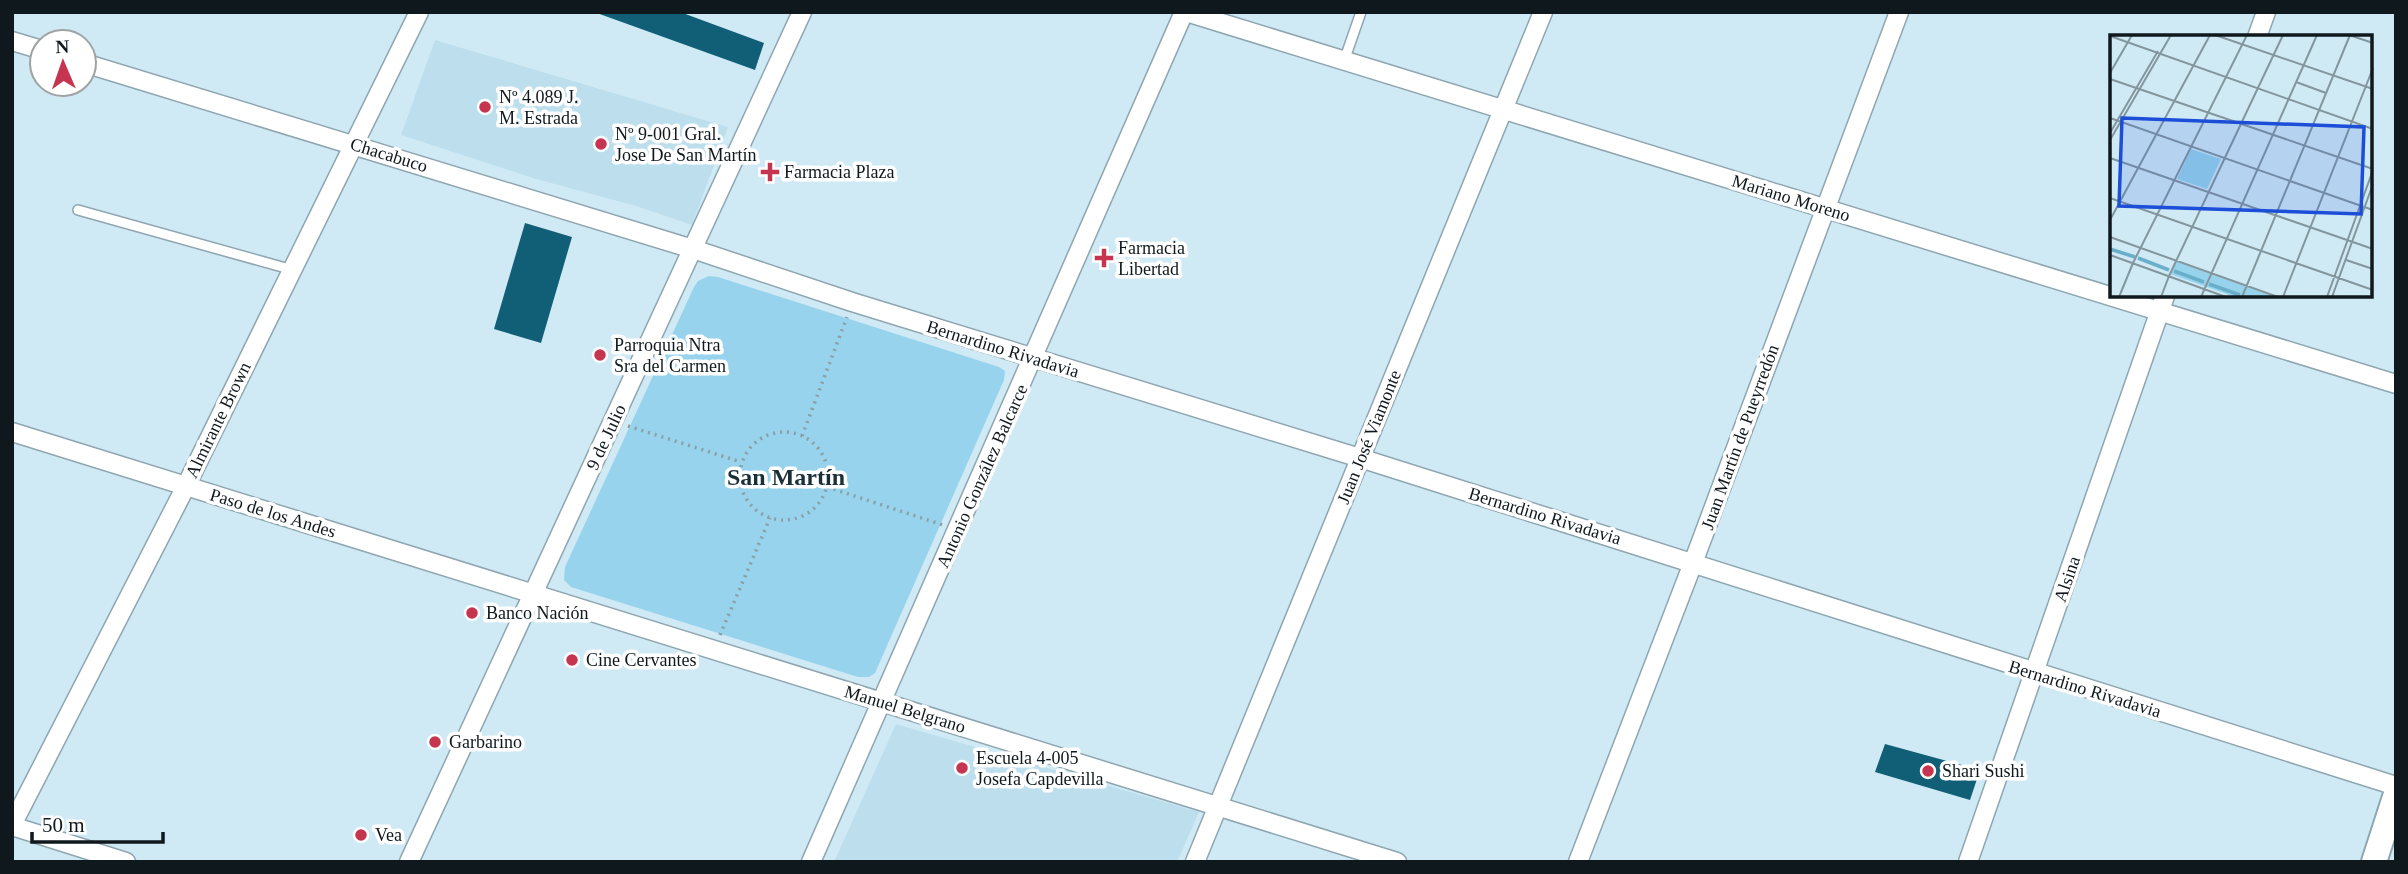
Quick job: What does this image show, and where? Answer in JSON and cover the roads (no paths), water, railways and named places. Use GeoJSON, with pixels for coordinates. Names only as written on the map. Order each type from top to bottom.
{"type":"FeatureCollection","features":[{"type":"Feature","properties":{"kind":"main road"},"geometry":{"type":"LineString","coordinates":[[2374,862],[2396,794]]}},
{"type":"Feature","properties":{"kind":"street","name":"Almirante Brown"},"geometry":{"type":"LineString","coordinates":[[12,826],[186,486],[419,12]]}},
{"type":"Feature","properties":{"kind":"street","name":"9 de Julio"},"geometry":{"type":"LineString","coordinates":[[409,862],[802,12]]}},
{"type":"Feature","properties":{"kind":"street","name":"Mariano Moreno"},"geometry":{"type":"LineString","coordinates":[[1185,12],[1824,209],[2110,289]]}},
{"type":"Feature","properties":{"kind":"street","name":"Antonio González Balcarce"},"geometry":{"type":"LineString","coordinates":[[811,862],[1185,12]]}},
{"type":"Feature","properties":{"kind":"street","name":"Juan José Viamonte"},"geometry":{"type":"LineString","coordinates":[[1195,862],[1543,12]]}},
{"type":"Feature","properties":{"kind":"street","name":"Juan Martín de Pueyrredón"},"geometry":{"type":"LineString","coordinates":[[1578,862],[1899,12]]}},
{"type":"Feature","properties":{"kind":"street"},"geometry":{"type":"LineString","coordinates":[[2258,35],[2266,12]]}},
{"type":"Feature","properties":{"kind":"street","name":"Chacabuco"},"geometry":{"type":"LineString","coordinates":[[98,67],[693,250]]}},
{"type":"Feature","properties":{"kind":"street","name":"Bernardino Rivadavia"},"geometry":{"type":"LineString","coordinates":[[693,250],[2396,786]]}},
{"type":"Feature","properties":{"kind":"street","name":"Mariano Moreno"},"geometry":{"type":"LineString","coordinates":[[2141,298],[2396,384]]}},
{"type":"Feature","properties":{"kind":"street","name":"Alsina"},"geometry":{"type":"LineString","coordinates":[[1968,862],[2162,304]]}},
{"type":"Feature","properties":{"kind":"street","name":"Paso de los Andes"},"geometry":{"type":"LineString","coordinates":[[12,432],[533,594]]}},
{"type":"Feature","properties":{"kind":"street","name":"Manuel Belgrano"},"geometry":{"type":"LineString","coordinates":[[533,594],[1397,862]]}},
{"type":"Feature","properties":{"kind":"street"},"geometry":{"type":"LineString","coordinates":[[12,826],[125,862]]}},
{"type":"Feature","properties":{"kind":"lane"},"geometry":{"type":"LineString","coordinates":[[1343,61],[1361,12]]}},
{"type":"Feature","properties":{"kind":"lane"},"geometry":{"type":"LineString","coordinates":[[78,210],[293,270]]}},
{"type":"Feature","properties":{"kind":"place","name":"Nº 4.089 J. M. Estrada"},"geometry":{"type":"Point","coordinates":[485,107]}},
{"type":"Feature","properties":{"kind":"place","name":"Nº 9-001 Gral. Jose De San Martín"},"geometry":{"type":"Point","coordinates":[601,144]}},
{"type":"Feature","properties":{"kind":"place","name":"Farmacia Plaza"},"geometry":{"type":"Point","coordinates":[770,172]}},
{"type":"Feature","properties":{"kind":"place","name":"Farmacia Libertad"},"geometry":{"type":"Point","coordinates":[1104,258]}},
{"type":"Feature","properties":{"kind":"place","name":"Parroquia Ntra Sra del Carmen"},"geometry":{"type":"Point","coordinates":[600,355]}},
{"type":"Feature","properties":{"kind":"place","name":"Banco Nación"},"geometry":{"type":"Point","coordinates":[472,613]}},
{"type":"Feature","properties":{"kind":"place","name":"Cine Cervantes"},"geometry":{"type":"Point","coordinates":[572,660]}},
{"type":"Feature","properties":{"kind":"place","name":"Garbarino"},"geometry":{"type":"Point","coordinates":[435,742]}},
{"type":"Feature","properties":{"kind":"place","name":"Escuela 4-005 Josefa Capdevilla"},"geometry":{"type":"Point","coordinates":[962,768]}},
{"type":"Feature","properties":{"kind":"place","name":"Shari Sushi"},"geometry":{"type":"Point","coordinates":[1928,771]}},
{"type":"Feature","properties":{"kind":"place","name":"Vea"},"geometry":{"type":"Point","coordinates":[361,835]}},
{"type":"Feature","properties":{"kind":"district","name":"San Martín"},"geometry":{"type":"Point","coordinates":[786,477]}}]}
